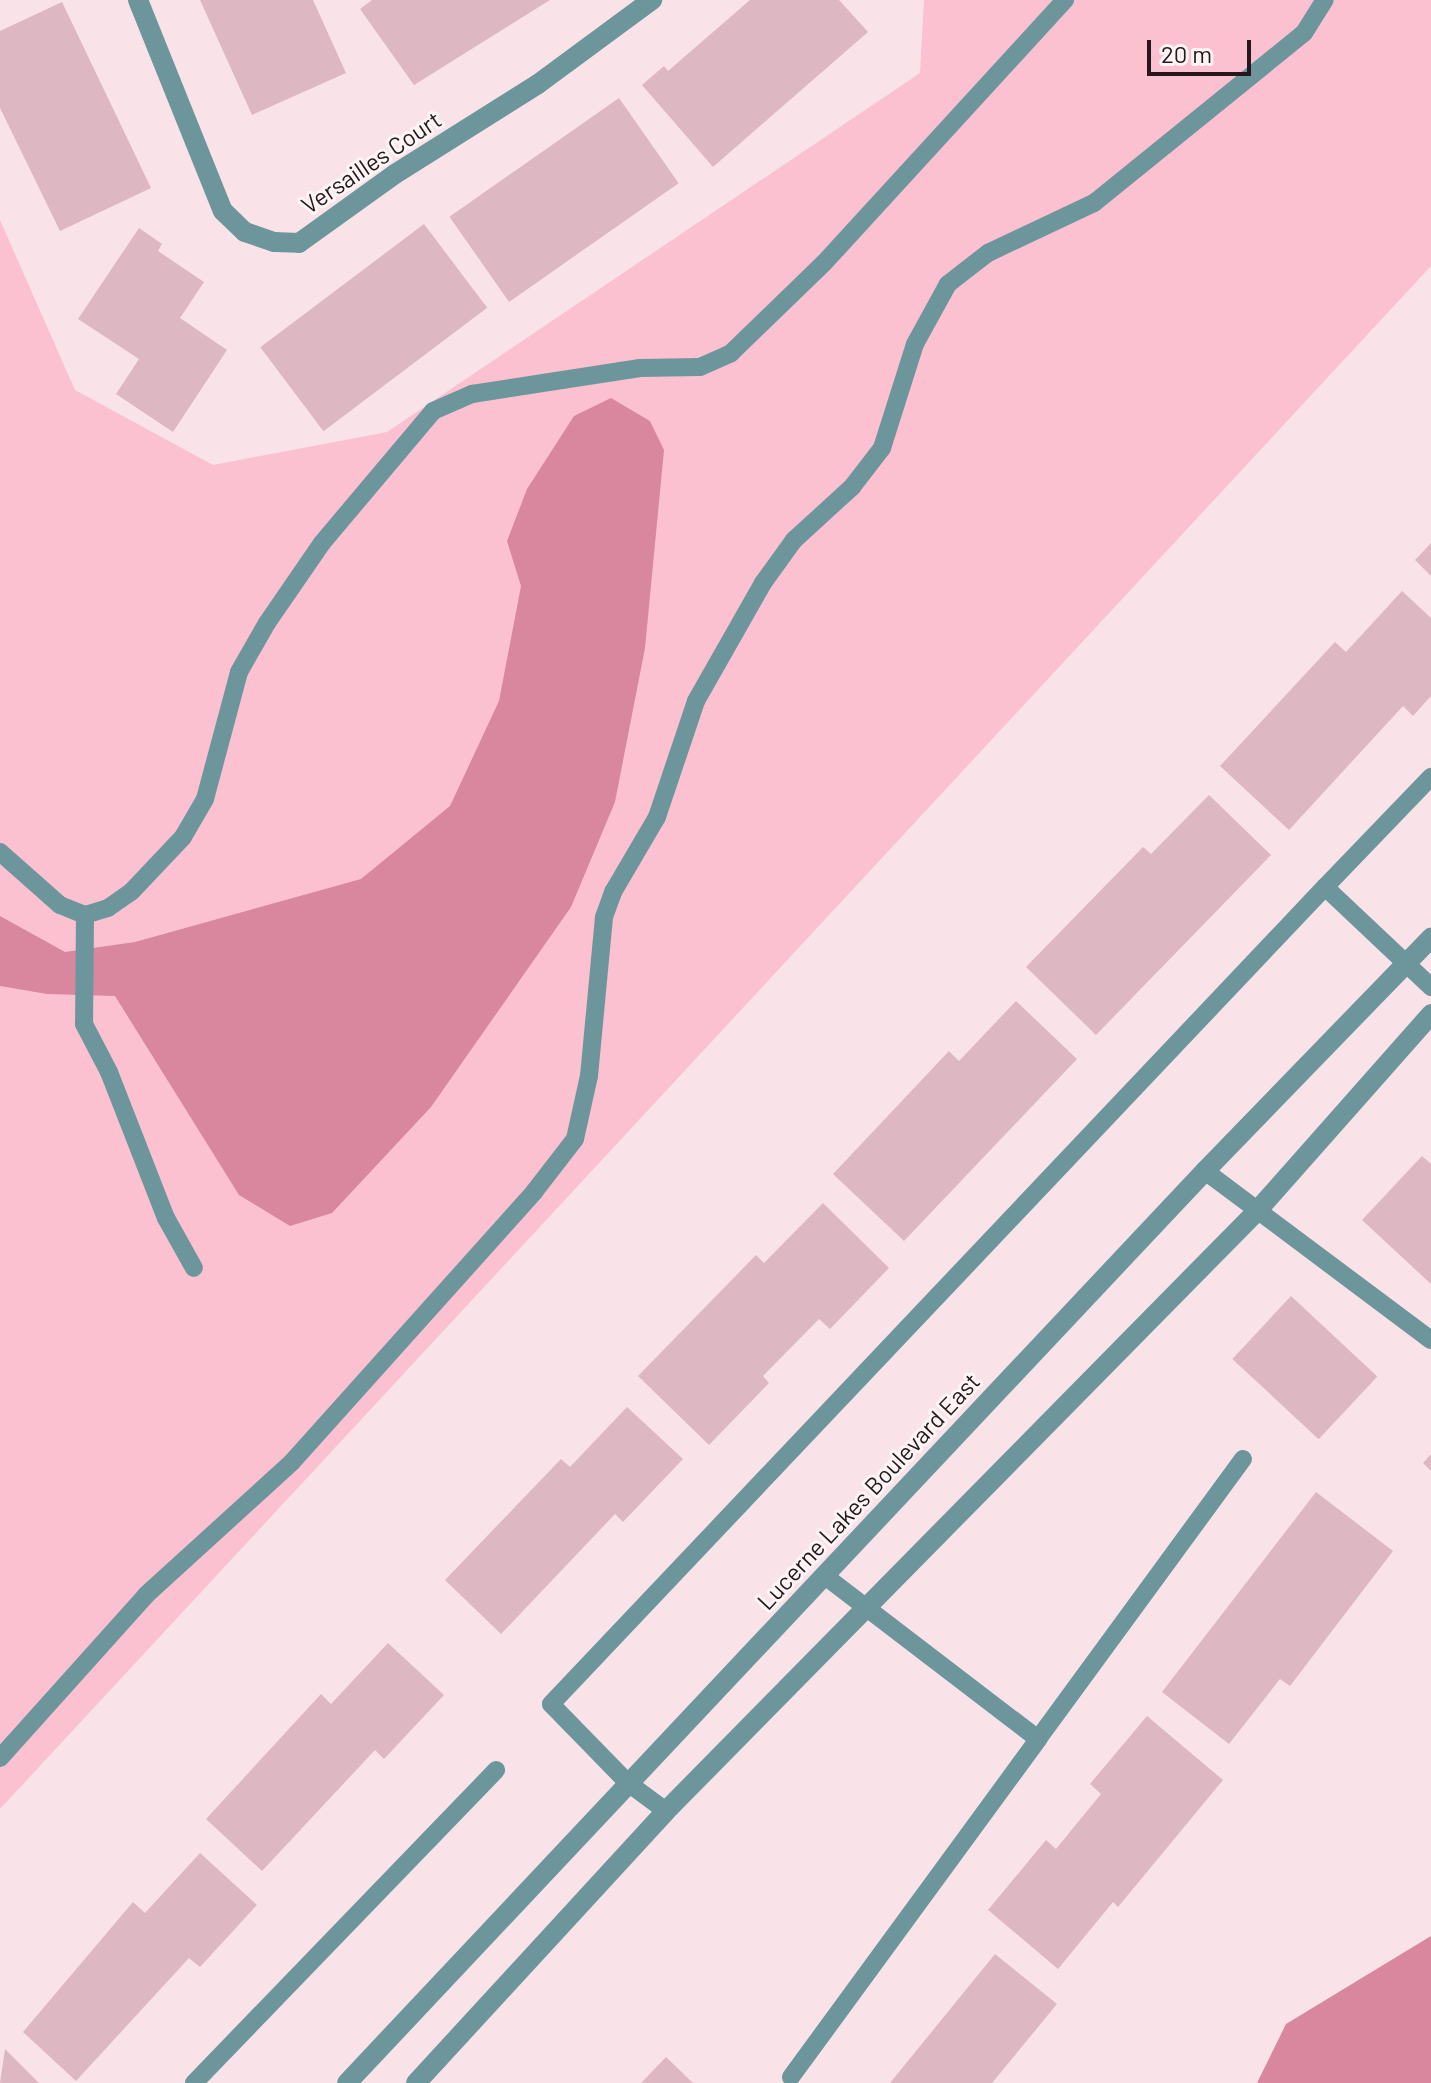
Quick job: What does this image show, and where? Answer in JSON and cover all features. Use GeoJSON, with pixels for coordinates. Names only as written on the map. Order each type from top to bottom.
{"type":"FeatureCollection","features":[{"type":"Feature","properties":{"kind":"street","name":"Versailles Court"},"geometry":{"type":"LineString","coordinates":[[138,0],[223,211],[245,232],[274,242],[299,243],[395,174],[538,84],[652,0]]}},
{"type":"Feature","properties":{"kind":"street","name":"Lucerne Lakes Boulevard East"},"geometry":{"type":"LineString","coordinates":[[347,2083],[1205,1171],[1431,938]]}},
{"type":"Feature","properties":{"kind":"street"},"geometry":{"type":"LineString","coordinates":[[416,2083],[666,1811],[1257,1211],[1431,1014]]}},
{"type":"Feature","properties":{"kind":"lane"},"geometry":{"type":"LineString","coordinates":[[0,852],[34,886],[85,915],[108,908],[132,891],[183,837],[205,799],[239,672],[267,623],[322,543],[433,411],[472,394],[640,368],[700,367],[731,353],[824,263],[1065,0]]}},
{"type":"Feature","properties":{"kind":"lane"},"geometry":{"type":"LineString","coordinates":[[0,1758],[146,1595],[292,1462],[534,1192],[575,1139],[589,1076],[604,917],[613,892],[657,817],[696,701],[763,583],[794,540],[852,487],[882,448],[915,344],[948,284],[988,253],[1105,195],[1304,33],[1325,0]]}},
{"type":"Feature","properties":{"kind":"lane"},"geometry":{"type":"LineString","coordinates":[[666,1811],[628,1783],[551,1704],[1431,777]]}},
{"type":"Feature","properties":{"kind":"lane"},"geometry":{"type":"LineString","coordinates":[[1325,887],[1431,987]]}},
{"type":"Feature","properties":{"kind":"lane"},"geometry":{"type":"LineString","coordinates":[[85,915],[84,1024],[109,1072],[166,1218],[194,1268]]}},
{"type":"Feature","properties":{"kind":"lane"},"geometry":{"type":"LineString","coordinates":[[1205,1171],[1431,1340]]}},
{"type":"Feature","properties":{"kind":"lane"},"geometry":{"type":"LineString","coordinates":[[791,2077],[1243,1459]]}},
{"type":"Feature","properties":{"kind":"lane"},"geometry":{"type":"LineString","coordinates":[[825,1576],[1038,1739]]}},
{"type":"Feature","properties":{"kind":"lane"},"geometry":{"type":"LineString","coordinates":[[194,2083],[496,1770]]}},
{"type":"Feature","properties":{"kind":"shaded area"},"geometry":{"type":"Polygon","coordinates":[[[924,0],[1431,0],[1431,266],[0,1809],[0,220],[75,390],[213,465],[387,432],[920,73],[924,0]]]}},
{"type":"Feature","properties":{"kind":"shaded area"},"geometry":{"type":"Polygon","coordinates":[[[611,398],[650,421],[664,450],[645,648],[615,802],[571,907],[431,1107],[332,1213],[290,1226],[239,1195],[115,996],[47,994],[0,986],[0,916],[65,952],[135,942],[361,879],[450,806],[499,701],[521,586],[507,541],[527,489],[574,416],[611,398]]]}},
{"type":"Feature","properties":{"kind":"shaded area"},"geometry":{"type":"Polygon","coordinates":[[[1431,1936],[1431,2083],[1257,2083],[1286,2024],[1431,1936]]]}},
{"type":"Feature","properties":{"kind":"building"},"geometry":{"type":"Polygon","coordinates":[[[200,0],[313,0],[346,73],[252,115],[200,0]]]}},
{"type":"Feature","properties":{"kind":"building"},"geometry":{"type":"Polygon","coordinates":[[[372,0],[550,0],[414,85],[360,9],[372,0]]]}},
{"type":"Feature","properties":{"kind":"building"},"geometry":{"type":"Polygon","coordinates":[[[750,0],[839,0],[868,32],[713,167],[642,85],[664,66],[668,71],[750,0]]]}},
{"type":"Feature","properties":{"kind":"building"},"geometry":{"type":"Polygon","coordinates":[[[62,2],[151,188],[60,231],[0,108],[0,31],[62,2]]]}},
{"type":"Feature","properties":{"kind":"building"},"geometry":{"type":"Polygon","coordinates":[[[619,98],[679,183],[509,302],[449,217],[619,98]]]}},
{"type":"Feature","properties":{"kind":"building"},"geometry":{"type":"Polygon","coordinates":[[[424,224],[487,308],[323,431],[260,347],[424,224]]]}},
{"type":"Feature","properties":{"kind":"building"},"geometry":{"type":"Polygon","coordinates":[[[139,228],[162,244],[158,251],[204,282],[180,318],[227,350],[173,432],[116,394],[139,359],[78,319],[139,228]]]}},
{"type":"Feature","properties":{"kind":"building"},"geometry":{"type":"Polygon","coordinates":[[[1431,543],[1431,576],[1415,560],[1431,543]]]}},
{"type":"Feature","properties":{"kind":"building"},"geometry":{"type":"Polygon","coordinates":[[[1402,591],[1431,618],[1431,696],[1413,716],[1403,706],[1289,830],[1220,766],[1335,642],[1346,652],[1402,591]]]}},
{"type":"Feature","properties":{"kind":"building"},"geometry":{"type":"Polygon","coordinates":[[[1209,795],[1271,855],[1096,1035],[1026,967],[1143,847],[1151,854],[1209,795]]]}},
{"type":"Feature","properties":{"kind":"building"},"geometry":{"type":"Polygon","coordinates":[[[1016,1001],[1077,1059],[904,1241],[833,1174],[949,1051],[959,1061],[1016,1001]]]}},
{"type":"Feature","properties":{"kind":"building"},"geometry":{"type":"Polygon","coordinates":[[[1422,1156],[1431,1164],[1431,1284],[1362,1220],[1422,1156]]]}},
{"type":"Feature","properties":{"kind":"building"},"geometry":{"type":"Polygon","coordinates":[[[823,1203],[889,1268],[830,1329],[819,1319],[763,1376],[769,1383],[709,1445],[638,1376],[756,1255],[764,1263],[823,1203]]]}},
{"type":"Feature","properties":{"kind":"building"},"geometry":{"type":"Polygon","coordinates":[[[1291,1296],[1377,1376],[1319,1439],[1232,1359],[1291,1296]]]}},
{"type":"Feature","properties":{"kind":"building"},"geometry":{"type":"Polygon","coordinates":[[[627,1407],[683,1459],[623,1522],[615,1514],[501,1634],[445,1580],[561,1459],[570,1467],[627,1407]]]}},
{"type":"Feature","properties":{"kind":"building"},"geometry":{"type":"Polygon","coordinates":[[[1431,1454],[1431,1471],[1423,1463],[1431,1454]]]}},
{"type":"Feature","properties":{"kind":"building"},"geometry":{"type":"Polygon","coordinates":[[[1316,1492],[1393,1551],[1290,1686],[1280,1679],[1229,1744],[1162,1692],[1316,1492]]]}},
{"type":"Feature","properties":{"kind":"building"},"geometry":{"type":"Polygon","coordinates":[[[388,1643],[444,1695],[384,1759],[375,1750],[262,1871],[206,1819],[321,1694],[331,1704],[388,1643]]]}},
{"type":"Feature","properties":{"kind":"building"},"geometry":{"type":"Polygon","coordinates":[[[1147,1716],[1223,1780],[1118,1907],[1113,1902],[1058,1969],[988,1910],[1046,1840],[1056,1849],[1101,1794],[1090,1784],[1147,1716]]]}},
{"type":"Feature","properties":{"kind":"building"},"geometry":{"type":"Polygon","coordinates":[[[200,1853],[257,1905],[200,1967],[189,1958],[76,2081],[23,2032],[133,1902],[145,1913],[200,1853]]]}},
{"type":"Feature","properties":{"kind":"building"},"geometry":{"type":"Polygon","coordinates":[[[995,1954],[1057,2004],[992,2083],[890,2083],[995,1954]]]}},
{"type":"Feature","properties":{"kind":"building"},"geometry":{"type":"Polygon","coordinates":[[[5,2049],[39,2083],[0,2083],[5,2049]]]}},
{"type":"Feature","properties":{"kind":"building"},"geometry":{"type":"Polygon","coordinates":[[[666,2057],[693,2083],[641,2083],[666,2057]]]}}]}
